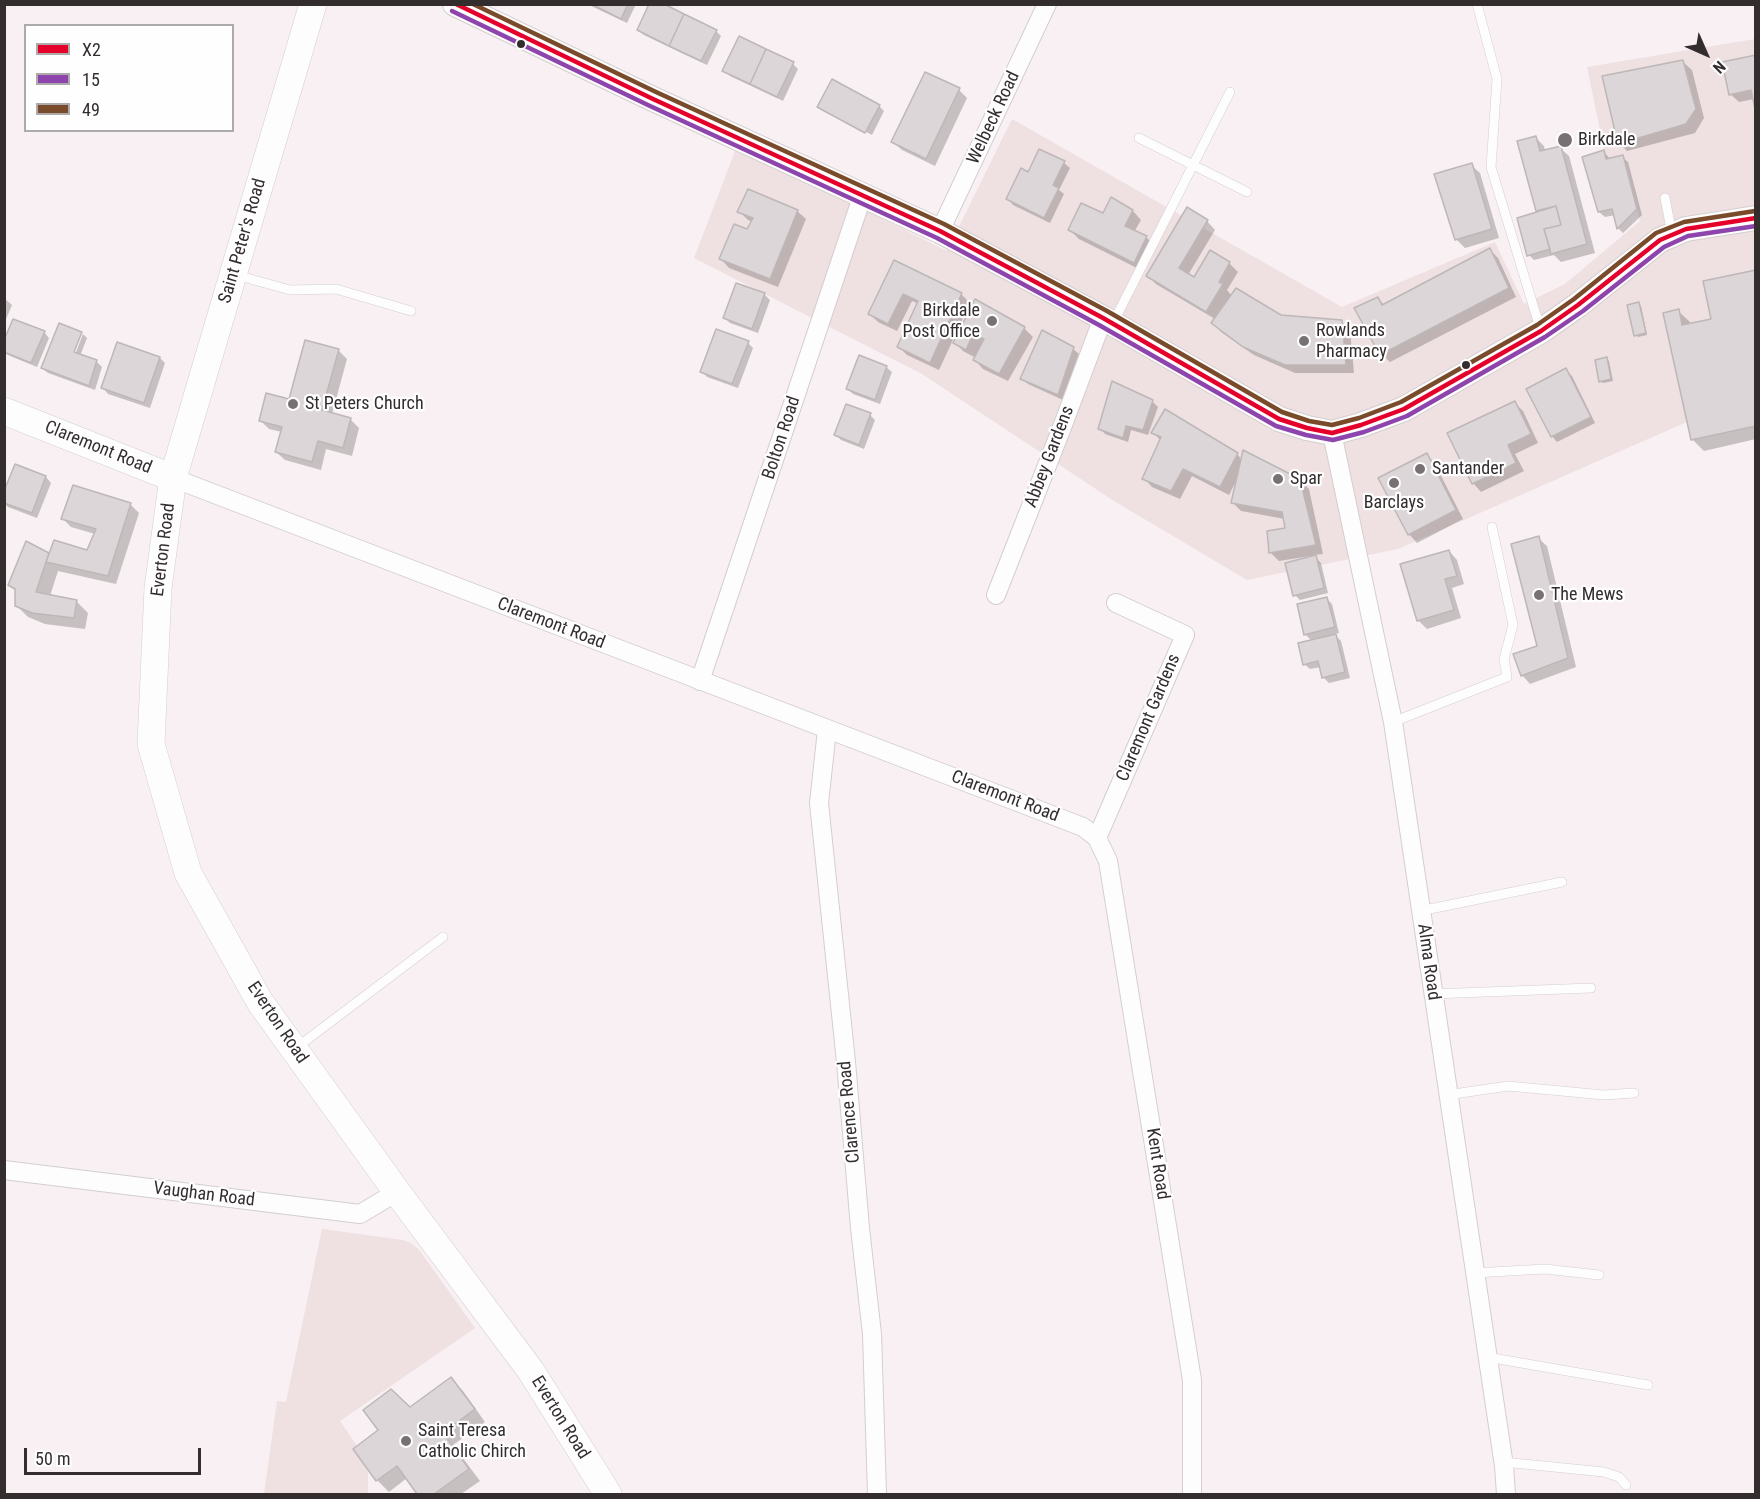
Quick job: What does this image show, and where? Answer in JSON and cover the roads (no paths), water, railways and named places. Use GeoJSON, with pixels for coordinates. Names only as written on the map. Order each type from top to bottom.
{"type":"FeatureCollection","features":[{"type":"Feature","properties":{"kind":"main road","name":"Saint Peter's Road"},"geometry":{"type":"LineString","coordinates":[[173,478],[313,4]]}},
{"type":"Feature","properties":{"kind":"main road","name":"Claremont Road"},"geometry":{"type":"LineString","coordinates":[[4,411],[173,478]]}},
{"type":"Feature","properties":{"kind":"main road","name":"Everton Road"},"geometry":{"type":"LineString","coordinates":[[173,478],[158,588],[151,744],[188,873],[260,1002],[397,1192],[531,1371],[608,1494]]}},
{"type":"Feature","properties":{"kind":"street"},"geometry":{"type":"LineString","coordinates":[[455,4],[653,99],[940,231],[1108,321],[1279,419],[1332,433],[1404,409],[1541,331],[1659,240],[1686,229],[1755,218]]}},
{"type":"Feature","properties":{"kind":"street","name":"Welbeck Road"},"geometry":{"type":"LineString","coordinates":[[940,231],[1047,4]]}},
{"type":"Feature","properties":{"kind":"street","name":"Bolton Road"},"geometry":{"type":"LineString","coordinates":[[700,681],[863,194]]}},
{"type":"Feature","properties":{"kind":"street","name":"Abbey Gardens"},"geometry":{"type":"LineString","coordinates":[[996,595],[1108,321]]}},
{"type":"Feature","properties":{"kind":"street","name":"Alma Road"},"geometry":{"type":"LineString","coordinates":[[1332,433],[1392,722],[1506,1494]]}},
{"type":"Feature","properties":{"kind":"street","name":"Claremont Road"},"geometry":{"type":"LineString","coordinates":[[173,478],[1083,827],[1097,838]]}},
{"type":"Feature","properties":{"kind":"street","name":"Claremont Gardens"},"geometry":{"type":"LineString","coordinates":[[1097,838],[1185,635],[1116,603]]}},
{"type":"Feature","properties":{"kind":"street","name":"Clarence Road"},"geometry":{"type":"LineString","coordinates":[[827,730],[819,803],[872,1334],[877,1494]]}},
{"type":"Feature","properties":{"kind":"street","name":"Kent Road"},"geometry":{"type":"LineString","coordinates":[[1097,838],[1108,861],[1192,1380],[1192,1494]]}},
{"type":"Feature","properties":{"kind":"street","name":"Vaughan Road"},"geometry":{"type":"LineString","coordinates":[[4,1170],[360,1215],[397,1192]]}},
{"type":"Feature","properties":{"kind":"lane"},"geometry":{"type":"LineString","coordinates":[[1477,4],[1497,79],[1491,167],[1541,331]]}},
{"type":"Feature","properties":{"kind":"lane"},"geometry":{"type":"LineString","coordinates":[[1108,321],[1230,92]]}},
{"type":"Feature","properties":{"kind":"lane"},"geometry":{"type":"LineString","coordinates":[[1139,138],[1247,192]]}},
{"type":"Feature","properties":{"kind":"lane"},"geometry":{"type":"LineString","coordinates":[[1665,198],[1672,235]]}},
{"type":"Feature","properties":{"kind":"lane"},"geometry":{"type":"LineString","coordinates":[[234,274],[290,290],[336,289],[411,311]]}},
{"type":"Feature","properties":{"kind":"lane"},"geometry":{"type":"LineString","coordinates":[[1392,722],[1507,677],[1504,659],[1513,625],[1492,527]]}},
{"type":"Feature","properties":{"kind":"lane"},"geometry":{"type":"LineString","coordinates":[[1420,911],[1562,882]]}},
{"type":"Feature","properties":{"kind":"lane"},"geometry":{"type":"LineString","coordinates":[[294,1049],[443,937]]}},
{"type":"Feature","properties":{"kind":"lane"},"geometry":{"type":"LineString","coordinates":[[1432,994],[1591,988]]}},
{"type":"Feature","properties":{"kind":"lane"},"geometry":{"type":"LineString","coordinates":[[1448,1095],[1508,1086],[1604,1095],[1634,1093]]}},
{"type":"Feature","properties":{"kind":"lane"},"geometry":{"type":"LineString","coordinates":[[1474,1273],[1545,1269],[1599,1275]]}},
{"type":"Feature","properties":{"kind":"lane"},"geometry":{"type":"LineString","coordinates":[[1487,1357],[1648,1385]]}},
{"type":"Feature","properties":{"kind":"lane"},"geometry":{"type":"LineString","coordinates":[[1503,1462],[1604,1472],[1619,1477],[1626,1485]]}},
{"type":"Feature","properties":{"kind":"place","name":"Birkdale"},"geometry":{"type":"Point","coordinates":[1565,140]}},
{"type":"Feature","properties":{"kind":"place","name":"Birkdale Post Office"},"geometry":{"type":"Point","coordinates":[992,321]}},
{"type":"Feature","properties":{"kind":"place","name":"Rowlands Pharmacy"},"geometry":{"type":"Point","coordinates":[1304,341]}},
{"type":"Feature","properties":{"kind":"place","name":"St Peters Church"},"geometry":{"type":"Point","coordinates":[293,404]}},
{"type":"Feature","properties":{"kind":"place","name":"Santander"},"geometry":{"type":"Point","coordinates":[1420,469]}},
{"type":"Feature","properties":{"kind":"place","name":"Spar"},"geometry":{"type":"Point","coordinates":[1278,479]}},
{"type":"Feature","properties":{"kind":"place","name":"Barclays"},"geometry":{"type":"Point","coordinates":[1394,483]}},
{"type":"Feature","properties":{"kind":"place","name":"The Mews"},"geometry":{"type":"Point","coordinates":[1539,595]}},
{"type":"Feature","properties":{"kind":"place","name":"Saint Teresa Catholic Chirch"},"geometry":{"type":"Point","coordinates":[406,1441]}}]}
